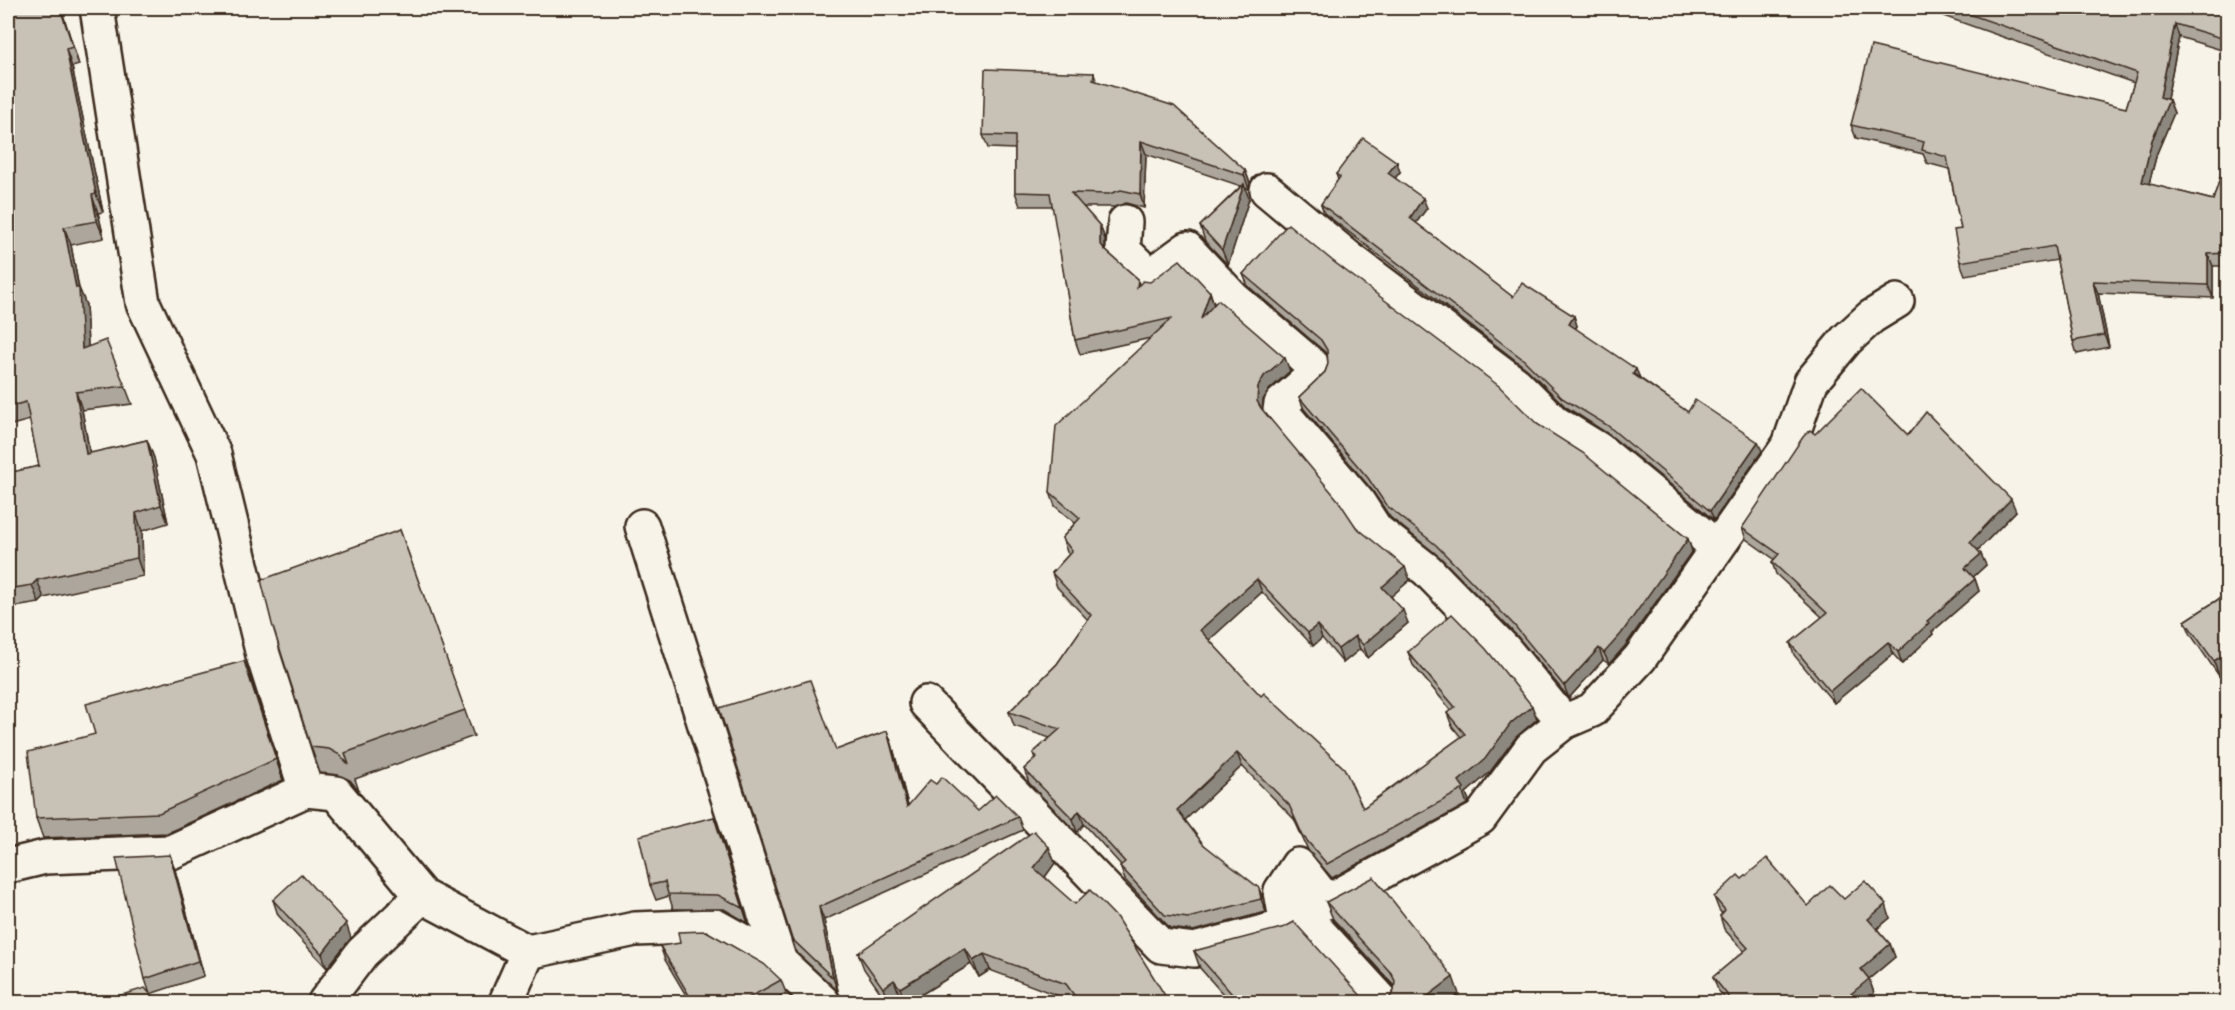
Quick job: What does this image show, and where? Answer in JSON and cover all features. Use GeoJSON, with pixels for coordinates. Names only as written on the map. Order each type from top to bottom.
{"type":"FeatureCollection","features":[{"type":"Feature","properties":{"kind":"street"},"geometry":{"type":"LineString","coordinates":[[97,8],[143,303],[214,454],[263,655],[306,790]]}},
{"type":"Feature","properties":{"kind":"street"},"geometry":{"type":"LineString","coordinates":[[1267,190],[1350,259],[1516,384],[1554,422],[1598,448],[1717,547]]}},
{"type":"Feature","properties":{"kind":"street"},"geometry":{"type":"LineString","coordinates":[[1125,222],[1123,250],[1150,276],[1187,249],[1233,298],[1313,366],[1314,372],[1281,404],[1280,410],[1358,502],[1376,530],[1427,570],[1505,650],[1564,722]]}},
{"type":"Feature","properties":{"kind":"street"},"geometry":{"type":"LineString","coordinates":[[926,704],[1161,946],[1194,950],[1287,926],[1281,891],[1298,865],[1328,902],[1480,818],[1531,748],[1564,722],[1592,710],[1640,658],[1789,445],[1811,382],[1846,340],[1871,317],[1897,301]]}},
{"type":"Feature","properties":{"kind":"street"},"geometry":{"type":"LineString","coordinates":[[642,526],[780,962]]}},
{"type":"Feature","properties":{"kind":"street"},"geometry":{"type":"LineString","coordinates":[[8,866],[45,857],[171,852],[306,790],[336,793],[422,896],[528,952],[635,929],[715,926],[780,962],[823,1002]]}},
{"type":"Feature","properties":{"kind":"street"},"geometry":{"type":"LineString","coordinates":[[1281,891],[1383,1002]]}},
{"type":"Feature","properties":{"kind":"street"},"geometry":{"type":"LineString","coordinates":[[326,1002],[362,953],[422,896]]}},
{"type":"Feature","properties":{"kind":"street"},"geometry":{"type":"LineString","coordinates":[[507,1002],[528,952]]}},
{"type":"Feature","properties":{"kind":"building"},"geometry":{"type":"Polygon","coordinates":[[[8,8],[60,8],[73,47],[66,49],[96,194],[92,195],[97,221],[64,227],[76,288],[79,288],[82,349],[106,340],[125,386],[76,392],[86,454],[147,440],[161,505],[136,513],[137,558],[37,580],[32,585],[8,589],[8,473],[39,466],[26,402],[8,407],[8,8]]]}},
{"type":"Feature","properties":{"kind":"building"},"geometry":{"type":"Polygon","coordinates":[[[1952,8],[2228,8],[2228,40],[2175,24],[2160,97],[2169,100],[2152,140],[2142,182],[2213,200],[2228,154],[2228,253],[2208,254],[2208,285],[2093,281],[2104,335],[2073,341],[2054,246],[1960,262],[1954,230],[1961,229],[1947,157],[1922,150],[1924,142],[1851,125],[1871,46],[2126,108],[2137,73],[1952,8]]]}},
{"type":"Feature","properties":{"kind":"building"},"geometry":{"type":"Polygon","coordinates":[[[985,69],[1094,73],[1093,80],[1174,106],[1245,170],[1244,175],[1141,141],[1140,194],[1121,190],[1109,194],[1071,193],[1100,226],[1100,243],[1105,250],[1138,279],[1137,287],[1143,281],[1150,282],[1180,260],[1210,292],[1201,319],[1218,300],[1285,358],[1264,376],[1258,387],[1257,401],[1261,408],[1338,500],[1356,527],[1405,567],[1382,587],[1403,610],[1363,645],[1355,636],[1338,649],[1317,625],[1308,633],[1257,579],[1200,630],[1261,696],[1264,693],[1344,768],[1363,808],[1465,734],[1447,713],[1455,707],[1408,652],[1452,614],[1486,649],[1532,706],[1511,723],[1485,759],[1459,781],[1464,788],[1462,790],[1327,864],[1303,836],[1289,805],[1237,753],[1177,810],[1203,844],[1259,888],[1261,899],[1188,918],[1165,915],[1120,866],[1125,862],[1079,811],[1073,819],[1024,769],[1037,757],[1033,753],[1060,729],[1009,712],[1057,664],[1091,615],[1052,573],[1072,551],[1062,538],[1080,518],[1050,492],[1056,426],[1172,318],[1075,340],[1050,193],[1015,192],[1015,136],[983,135],[985,69]]]}},
{"type":"Feature","properties":{"kind":"building"},"geometry":{"type":"Polygon","coordinates":[[[1363,138],[1397,162],[1388,173],[1423,198],[1410,218],[1513,297],[1522,283],[1574,316],[1569,324],[1636,369],[1633,374],[1688,412],[1695,400],[1758,442],[1710,511],[1607,425],[1562,398],[1524,360],[1321,204],[1340,177],[1336,174],[1363,138]]]}},
{"type":"Feature","properties":{"kind":"building"},"geometry":{"type":"Polygon","coordinates":[[[1244,184],[1222,250],[1200,226],[1244,184]]]}},
{"type":"Feature","properties":{"kind":"building"},"geometry":{"type":"Polygon","coordinates":[[[1288,224],[1334,262],[1499,386],[1537,424],[1583,453],[1688,539],[1621,634],[1604,653],[1599,648],[1564,686],[1514,625],[1436,545],[1386,505],[1368,478],[1299,397],[1325,372],[1328,364],[1327,350],[1321,340],[1243,274],[1288,224]]]}},
{"type":"Feature","properties":{"kind":"building"},"geometry":{"type":"Polygon","coordinates":[[[1861,388],[1908,435],[1926,412],[2011,499],[1970,542],[1981,554],[1965,568],[1975,579],[1927,621],[1929,623],[1898,652],[1888,642],[1830,691],[1790,643],[1827,613],[1772,562],[1779,554],[1742,528],[1803,437],[1810,430],[1815,434],[1861,388]]]}},
{"type":"Feature","properties":{"kind":"building"},"geometry":{"type":"Polygon","coordinates":[[[400,530],[465,710],[345,753],[349,765],[340,755],[329,749],[311,747],[272,624],[261,580],[400,530]]]}},
{"type":"Feature","properties":{"kind":"building"},"geometry":{"type":"Polygon","coordinates":[[[2228,593],[2228,652],[2214,661],[2185,621],[2228,593]]]}},
{"type":"Feature","properties":{"kind":"building"},"geometry":{"type":"Polygon","coordinates":[[[244,661],[276,759],[159,813],[36,818],[28,752],[95,734],[86,704],[244,661]]]}},
{"type":"Feature","properties":{"kind":"building"},"geometry":{"type":"Polygon","coordinates":[[[810,680],[836,750],[887,731],[907,807],[930,780],[936,784],[942,777],[978,811],[996,795],[1018,817],[819,907],[833,978],[792,939],[719,708],[810,680]]]}},
{"type":"Feature","properties":{"kind":"building"},"geometry":{"type":"Polygon","coordinates":[[[714,817],[743,908],[718,895],[668,894],[665,882],[650,885],[639,836],[714,817]]]}},
{"type":"Feature","properties":{"kind":"building"},"geometry":{"type":"Polygon","coordinates":[[[1034,831],[1049,847],[1034,868],[1075,904],[1090,890],[1117,918],[1169,1002],[1079,1002],[1066,984],[984,954],[973,961],[965,948],[900,988],[894,980],[883,988],[858,953],[1034,831]]]}},
{"type":"Feature","properties":{"kind":"building"},"geometry":{"type":"Polygon","coordinates":[[[170,855],[198,961],[145,979],[116,858],[170,855]]]}},
{"type":"Feature","properties":{"kind":"building"},"geometry":{"type":"Polygon","coordinates":[[[1767,858],[1808,906],[1830,885],[1844,899],[1865,881],[1886,904],[1868,919],[1890,944],[1861,969],[1869,979],[1841,1002],[1733,1002],[1713,977],[1748,948],[1720,916],[1725,910],[1714,897],[1738,875],[1742,879],[1767,858]]]}},
{"type":"Feature","properties":{"kind":"building"},"geometry":{"type":"Polygon","coordinates":[[[301,874],[346,923],[322,954],[273,900],[301,874]]]}},
{"type":"Feature","properties":{"kind":"building"},"geometry":{"type":"Polygon","coordinates":[[[1374,877],[1453,977],[1420,1002],[1383,1002],[1389,999],[1394,991],[1395,981],[1391,973],[1326,902],[1374,877]]]}},
{"type":"Feature","properties":{"kind":"building"},"geometry":{"type":"Polygon","coordinates":[[[1294,922],[1363,998],[1371,1002],[1239,1002],[1194,951],[1285,927],[1294,922]]]}},
{"type":"Feature","properties":{"kind":"building"},"geometry":{"type":"Polygon","coordinates":[[[706,931],[764,964],[781,980],[741,1002],[693,1002],[660,946],[680,943],[678,932],[706,931]]]}},
{"type":"Feature","properties":{"kind":"building"},"geometry":{"type":"Polygon","coordinates":[[[145,988],[157,1002],[98,1002],[145,988]]]}}]}
